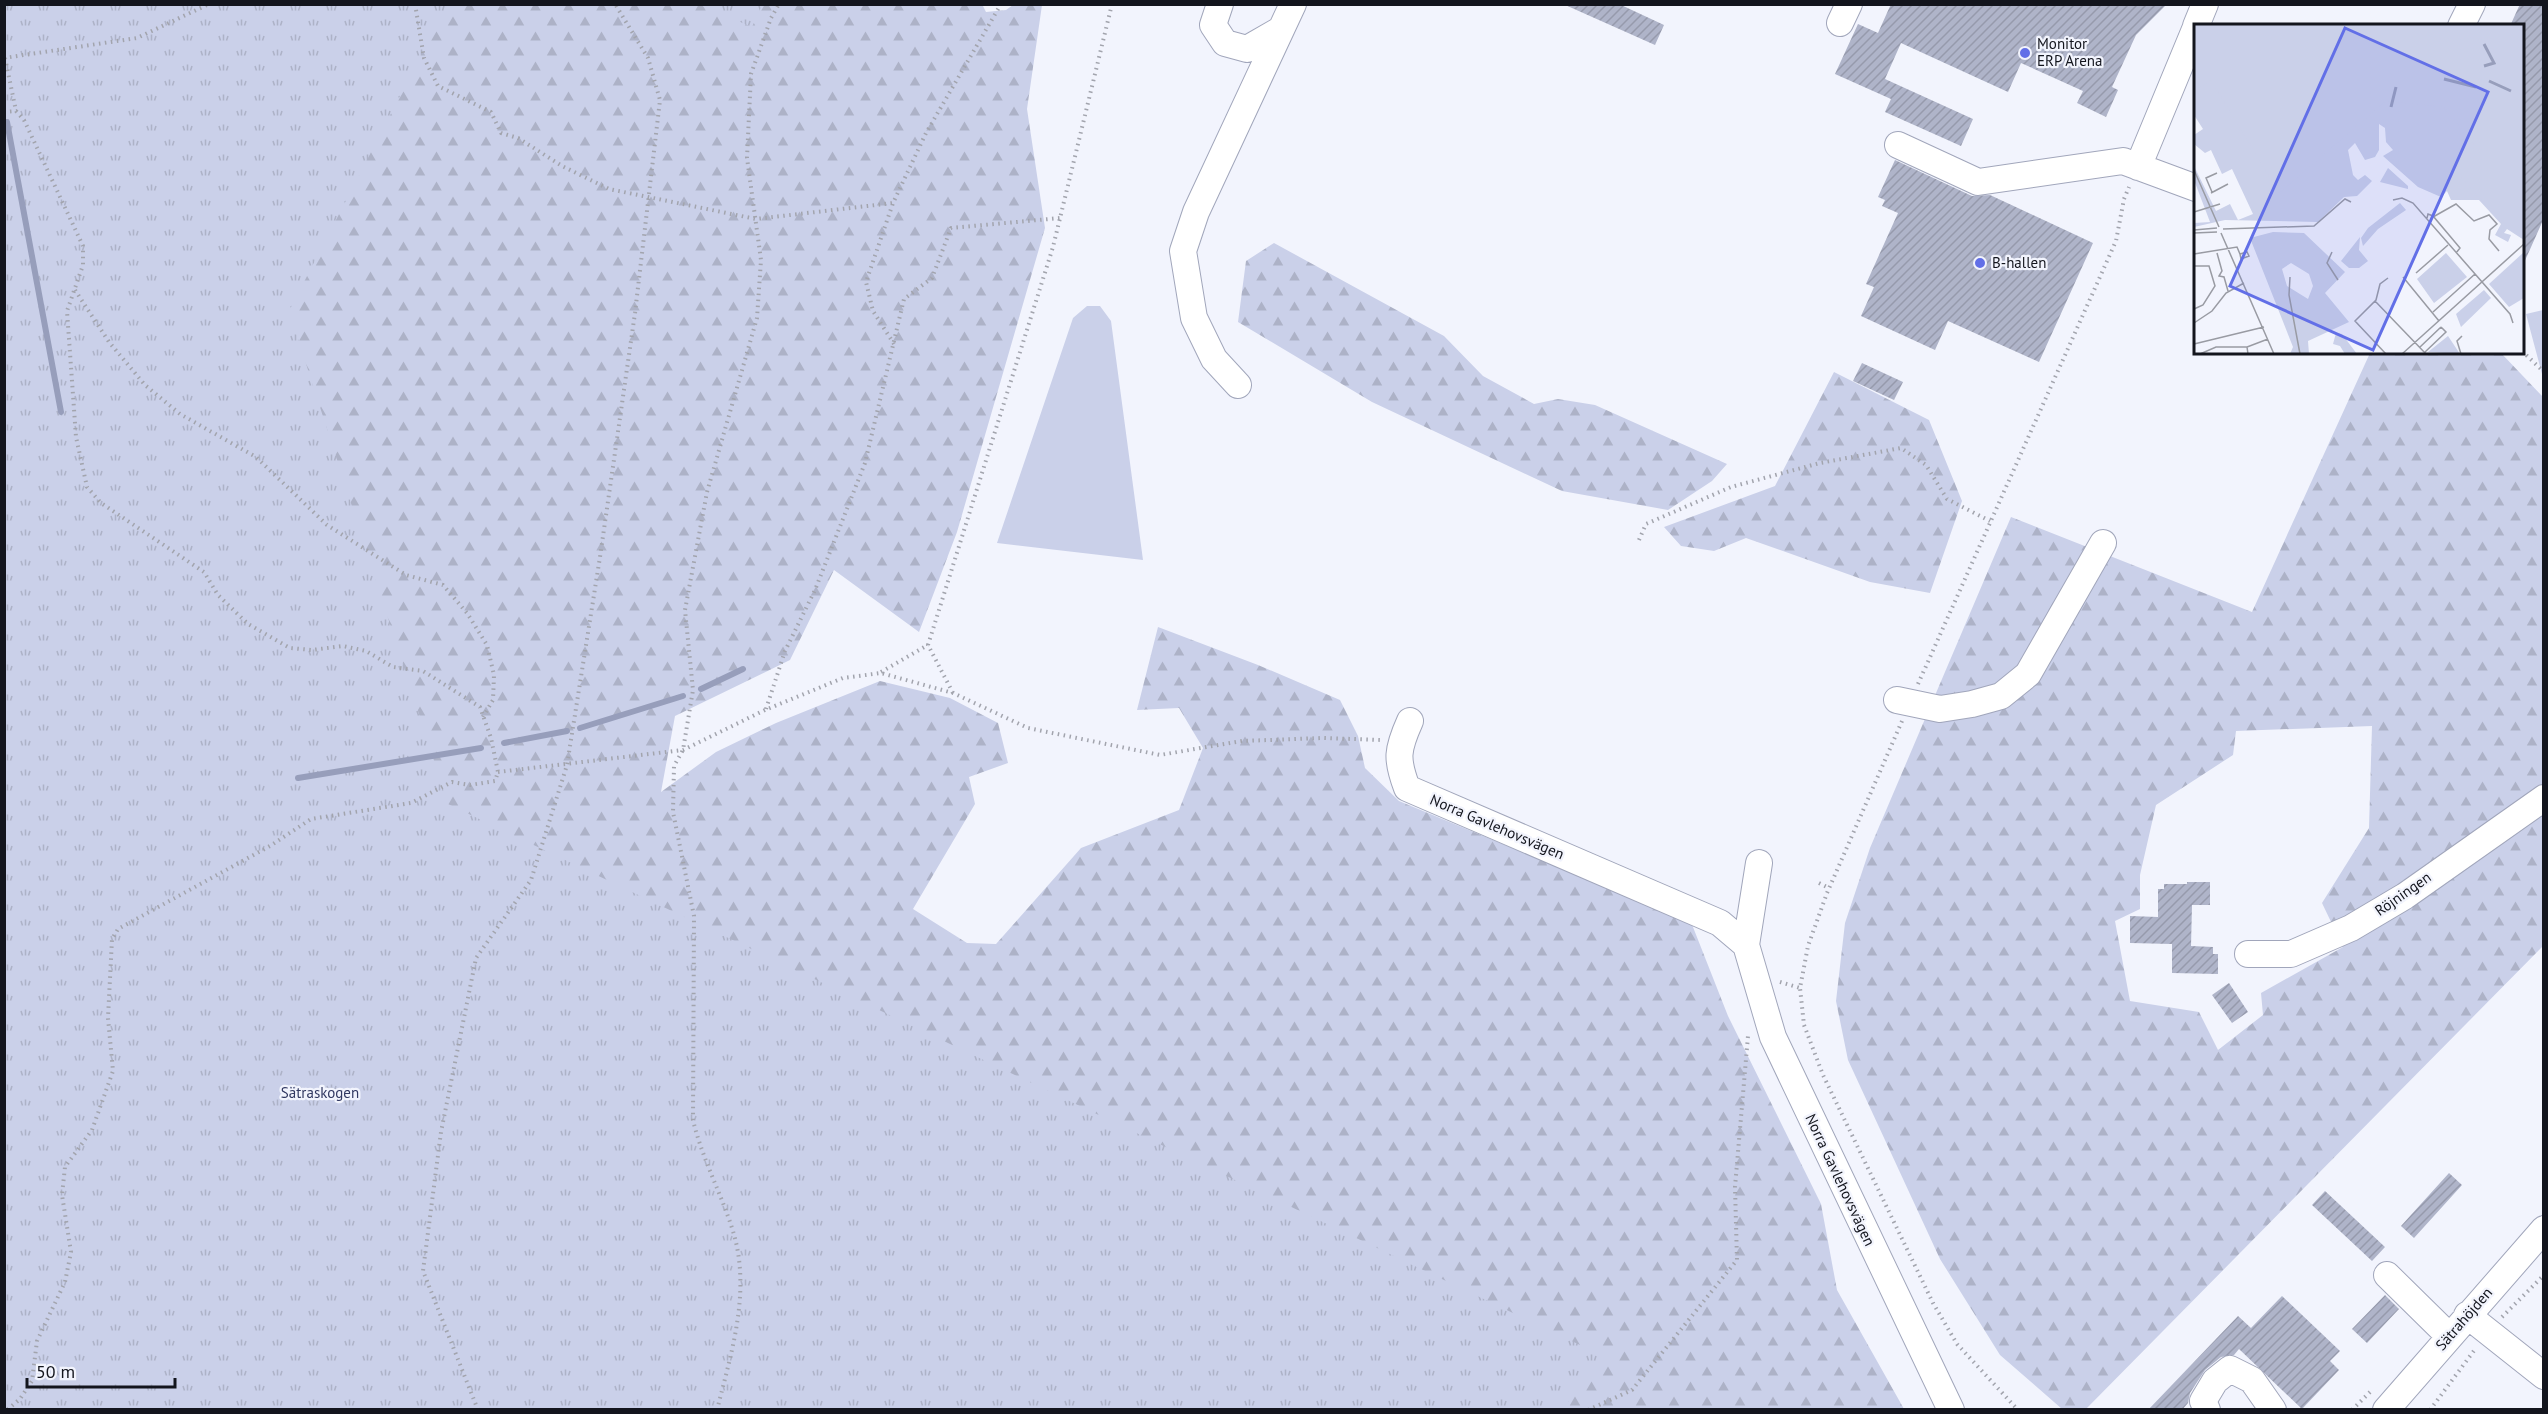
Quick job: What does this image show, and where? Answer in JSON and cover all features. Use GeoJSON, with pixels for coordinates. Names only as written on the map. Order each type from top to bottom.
{"type":"FeatureCollection","features":[{"type":"Feature","properties":{"kind":"street"},"geometry":{"type":"LineString","coordinates":[[1220,4],[1213,25],[1225,43],[1247,50],[1280,30]]}},
{"type":"Feature","properties":{"kind":"street"},"geometry":{"type":"LineString","coordinates":[[1238,385],[1214,359],[1194,318],[1183,251],[1196,212],[1293,4]]}},
{"type":"Feature","properties":{"kind":"street"},"geometry":{"type":"LineString","coordinates":[[2197,24],[2205,4]]}},
{"type":"Feature","properties":{"kind":"street"},"geometry":{"type":"LineString","coordinates":[[2462,24],[2472,4]]}},
{"type":"Feature","properties":{"kind":"street"},"geometry":{"type":"LineString","coordinates":[[2138,167],[2194,31]]}},
{"type":"Feature","properties":{"kind":"street"},"geometry":{"type":"LineString","coordinates":[[1898,146],[1978,182],[2123,161],[2194,187]]}},
{"type":"Feature","properties":{"kind":"street"},"geometry":{"type":"LineString","coordinates":[[1903,702],[1940,709],[2001,696],[2028,674],[2103,543]]}},
{"type":"Feature","properties":{"kind":"street","name":"Norra Gavlehovsvägen"},"geometry":{"type":"LineString","coordinates":[[1405,731],[1398,762],[1407,788],[1720,923],[1746,945]]}},
{"type":"Feature","properties":{"kind":"street","name":"Röjningen"},"geometry":{"type":"LineString","coordinates":[[2248,954],[2291,954],[2351,928],[2405,896],[2544,798]]}},
{"type":"Feature","properties":{"kind":"street","name":"Norra Gavlehovsvägen"},"geometry":{"type":"LineString","coordinates":[[1759,863],[1746,945],[1773,1037],[1951,1410]]}},
{"type":"Feature","properties":{"kind":"street","name":"Sätrahöjden"},"geometry":{"type":"LineString","coordinates":[[2386,1410],[2544,1229]]}},
{"type":"Feature","properties":{"kind":"street"},"geometry":{"type":"LineString","coordinates":[[2387,1275],[2449,1336]]}},
{"type":"Feature","properties":{"kind":"street"},"geometry":{"type":"LineString","coordinates":[[2467,1315],[2543,1376]]}},
{"type":"Feature","properties":{"kind":"street"},"geometry":{"type":"LineString","coordinates":[[2207,1410],[2203,1401],[2215,1381],[2230,1369],[2252,1380],[2273,1410]]}},
{"type":"Feature","properties":{"kind":"path"},"geometry":{"type":"LineString","coordinates":[[7,1410],[20,1399],[32,1381],[38,1341],[65,1282],[71,1252],[62,1195],[65,1167],[92,1130],[113,1071],[108,1018],[112,939],[118,929],[270,846],[310,819],[411,803],[452,782],[470,785],[495,781],[498,772],[480,707],[423,671],[393,667],[366,651],[343,646],[312,650],[290,648],[248,624],[218,595],[204,572],[101,503],[87,487],[76,437],[67,311],[83,265],[82,246],[24,120],[16,111],[5,58],[137,38],[209,4]]}},
{"type":"Feature","properties":{"kind":"path"},"geometry":{"type":"LineString","coordinates":[[415,4],[424,58],[438,86],[491,112],[501,133],[533,146],[562,166],[609,189],[756,219],[893,203]]}},
{"type":"Feature","properties":{"kind":"path"},"geometry":{"type":"LineString","coordinates":[[477,1410],[423,1271],[441,1132],[476,958],[531,880],[567,765],[602,546],[660,100],[648,58],[615,4]]}},
{"type":"Feature","properties":{"kind":"path"},"geometry":{"type":"LineString","coordinates":[[717,1410],[739,1319],[741,1276],[732,1230],[700,1148],[693,1120],[694,916],[673,812],[674,766],[683,750],[693,690],[685,610],[687,590],[707,492],[757,318],[761,260],[747,158],[751,74],[771,18],[779,4]]}},
{"type":"Feature","properties":{"kind":"path"},"geometry":{"type":"LineString","coordinates":[[894,345],[873,311],[866,282],[893,203],[926,133],[1000,4]]}},
{"type":"Feature","properties":{"kind":"path"},"geometry":{"type":"LineString","coordinates":[[881,673],[928,645],[1028,335],[1060,218],[1112,4]]}},
{"type":"Feature","properties":{"kind":"path"},"geometry":{"type":"LineString","coordinates":[[4,112],[16,111]]}},
{"type":"Feature","properties":{"kind":"path"},"geometry":{"type":"LineString","coordinates":[[2018,1410],[1957,1344],[1933,1303],[1823,1075],[1804,1025],[1800,988],[1808,946],[1903,702],[1990,521],[2116,241],[2124,199],[2138,167]]}},
{"type":"Feature","properties":{"kind":"path"},"geometry":{"type":"LineString","coordinates":[[765,710],[785,651],[815,590],[865,463],[904,299],[932,278],[951,228],[1060,218]]}},
{"type":"Feature","properties":{"kind":"path"},"geometry":{"type":"LineString","coordinates":[[74,290],[109,342],[145,385],[171,407],[256,457],[327,525],[406,575],[443,585],[467,613],[487,645],[494,675],[493,700],[483,717]]}},
{"type":"Feature","properties":{"kind":"path"},"geometry":{"type":"LineString","coordinates":[[2524,352],[2544,372]]}},
{"type":"Feature","properties":{"kind":"path"},"geometry":{"type":"LineString","coordinates":[[1639,540],[1646,524],[1731,487],[1820,463],[1900,448],[1926,465],[1947,499],[1990,521]]}},
{"type":"Feature","properties":{"kind":"path"},"geometry":{"type":"LineString","coordinates":[[928,645],[952,693]]}},
{"type":"Feature","properties":{"kind":"path"},"geometry":{"type":"LineString","coordinates":[[498,772],[683,750],[765,710],[843,678],[881,673],[952,693],[1028,728],[1160,755],[1242,741],[1323,738],[1405,731]]}},
{"type":"Feature","properties":{"kind":"path"},"geometry":{"type":"LineString","coordinates":[[1819,883],[1829,888]]}},
{"type":"Feature","properties":{"kind":"path"},"geometry":{"type":"LineString","coordinates":[[1588,1410],[1632,1390],[1737,1260],[1735,1187],[1748,1032]]}},
{"type":"Feature","properties":{"kind":"path"},"geometry":{"type":"LineString","coordinates":[[2352,1410],[2376,1386]]}},
{"type":"Feature","properties":{"kind":"green space"},"geometry":{"type":"Polygon","coordinates":[[[5,4],[982,4],[986,12],[1006,10],[1013,5],[1042,5],[1027,109],[1045,228],[957,532],[919,632],[834,570],[790,660],[675,716],[661,792],[716,752],[776,723],[880,681],[950,698],[998,723],[1008,763],[969,777],[975,804],[913,909],[967,943],[996,944],[1081,848],[1179,810],[1203,748],[1179,708],[1137,710],[1158,627],[1258,665],[1340,700],[1358,736],[1365,768],[1399,801],[1691,922],[1728,1016],[1821,1204],[1837,1290],[1904,1409],[5,1410],[5,4]]]}},
{"type":"Feature","properties":{"kind":"green space","name":"Sätraskogen"},"geometry":{"type":"Polygon","coordinates":[[[5,4],[447,5],[289,311],[448,804],[1601,1355],[1563,1409],[5,1409],[5,4]]]}},
{"type":"Feature","properties":{"kind":"green space"},"geometry":{"type":"Polygon","coordinates":[[[700,5],[762,5],[752,27],[700,5]]]}},
{"type":"Feature","properties":{"kind":"green space"},"geometry":{"type":"Polygon","coordinates":[[[1274,243],[1444,336],[1483,376],[1534,404],[1558,399],[1595,405],[1727,464],[1712,481],[1668,510],[1562,491],[1372,402],[1238,322],[1246,261],[1274,243]]]}},
{"type":"Feature","properties":{"kind":"green space"},"geometry":{"type":"Polygon","coordinates":[[[1087,306],[1100,306],[1111,321],[1143,560],[997,543],[1073,318],[1087,306]]]}},
{"type":"Feature","properties":{"kind":"green space"},"geometry":{"type":"Polygon","coordinates":[[[2543,310],[2544,373],[2542,374],[2526,314],[2543,310]]]}},
{"type":"Feature","properties":{"kind":"green space"},"geometry":{"type":"Polygon","coordinates":[[[2370,354],[2502,354],[2543,397],[2543,946],[2086,1409],[2062,1409],[2000,1355],[1940,1259],[1848,1060],[1836,1001],[1845,923],[1870,848],[2011,517],[2252,612],[2370,354]],[[2372,726],[2236,731],[2233,755],[2156,805],[2140,875],[2140,909],[2115,921],[2130,1001],[2199,1012],[2218,1050],[2263,1015],[2261,993],[2343,947],[2322,903],[2369,828],[2372,726]]]}},
{"type":"Feature","properties":{"kind":"green space"},"geometry":{"type":"Polygon","coordinates":[[[1834,372],[1929,420],[1962,501],[1930,593],[1870,582],[1746,538],[1714,551],[1681,546],[1664,527],[1775,486],[1834,372]]]}},
{"type":"Feature","properties":{"kind":"building"},"geometry":{"type":"Polygon","coordinates":[[[1563,4],[1619,4],[1664,25],[1655,45],[1563,4]]]}},
{"type":"Feature","properties":{"kind":"building","name":"Monitor ERP Arena"},"geometry":{"type":"Polygon","coordinates":[[[1891,4],[2167,4],[2136,35],[2112,87],[2118,90],[2106,117],[2077,103],[2083,91],[2021,63],[2008,92],[1901,43],[1885,79],[1973,119],[1961,146],[1885,112],[1891,99],[1835,74],[1858,24],[1878,33],[1891,4]]]}},
{"type":"Feature","properties":{"kind":"building"},"geometry":{"type":"Polygon","coordinates":[[[2520,4],[2544,4],[2544,218],[2524,263],[2524,24],[2511,24],[2520,4]]]}},
{"type":"Feature","properties":{"kind":"building","name":"B-hallen"},"geometry":{"type":"Polygon","coordinates":[[[1895,160],[1972,196],[1990,195],[2093,243],[2039,362],[1948,321],[1935,350],[1861,316],[1874,287],[1866,284],[1898,213],[1882,206],[1885,200],[1878,197],[1895,160]]]}},
{"type":"Feature","properties":{"kind":"building"},"geometry":{"type":"Polygon","coordinates":[[[1862,363],[1903,382],[1894,400],[1853,381],[1862,363]]]}},
{"type":"Feature","properties":{"kind":"building"},"geometry":{"type":"Polygon","coordinates":[[[2187,882],[2210,882],[2210,905],[2192,905],[2191,946],[2213,947],[2213,954],[2218,954],[2218,974],[2172,973],[2172,944],[2130,943],[2130,916],[2158,917],[2158,889],[2164,889],[2164,884],[2187,884],[2187,882]]]}},
{"type":"Feature","properties":{"kind":"building"},"geometry":{"type":"Polygon","coordinates":[[[2229,983],[2248,1012],[2232,1023],[2212,995],[2229,983]]]}},
{"type":"Feature","properties":{"kind":"building"},"geometry":{"type":"Polygon","coordinates":[[[2449,1173],[2462,1185],[2414,1238],[2401,1226],[2449,1173]]]}},
{"type":"Feature","properties":{"kind":"building"},"geometry":{"type":"Polygon","coordinates":[[[2325,1191],[2385,1247],[2372,1261],[2312,1205],[2325,1191]]]}},
{"type":"Feature","properties":{"kind":"building"},"geometry":{"type":"Polygon","coordinates":[[[2385,1295],[2399,1309],[2367,1343],[2352,1329],[2385,1295]]]}},
{"type":"Feature","properties":{"kind":"building"},"geometry":{"type":"Polygon","coordinates":[[[2282,1296],[2340,1351],[2330,1361],[2339,1370],[2302,1409],[2239,1349],[2234,1355],[2221,1357],[2205,1370],[2182,1410],[2148,1410],[2238,1316],[2251,1328],[2282,1296]]]}},
{"type":"Feature","properties":{"kind":"waterway"},"geometry":{"type":"LineString","coordinates":[[7,122],[61,412]]}},
{"type":"Feature","properties":{"kind":"waterway"},"geometry":{"type":"LineString","coordinates":[[701,689],[743,669]]}},
{"type":"Feature","properties":{"kind":"waterway"},"geometry":{"type":"LineString","coordinates":[[580,728],[683,696]]}},
{"type":"Feature","properties":{"kind":"waterway"},"geometry":{"type":"LineString","coordinates":[[504,743],[567,731]]}},
{"type":"Feature","properties":{"kind":"waterway"},"geometry":{"type":"LineString","coordinates":[[298,778],[481,748]]}},
{"type":"Feature","properties":{"kind":"place","name":"Monitor ERP Arena"},"geometry":{"type":"Point","coordinates":[2025,53]}},
{"type":"Feature","properties":{"kind":"place","name":"B-hallen"},"geometry":{"type":"Point","coordinates":[1980,263]}}]}
